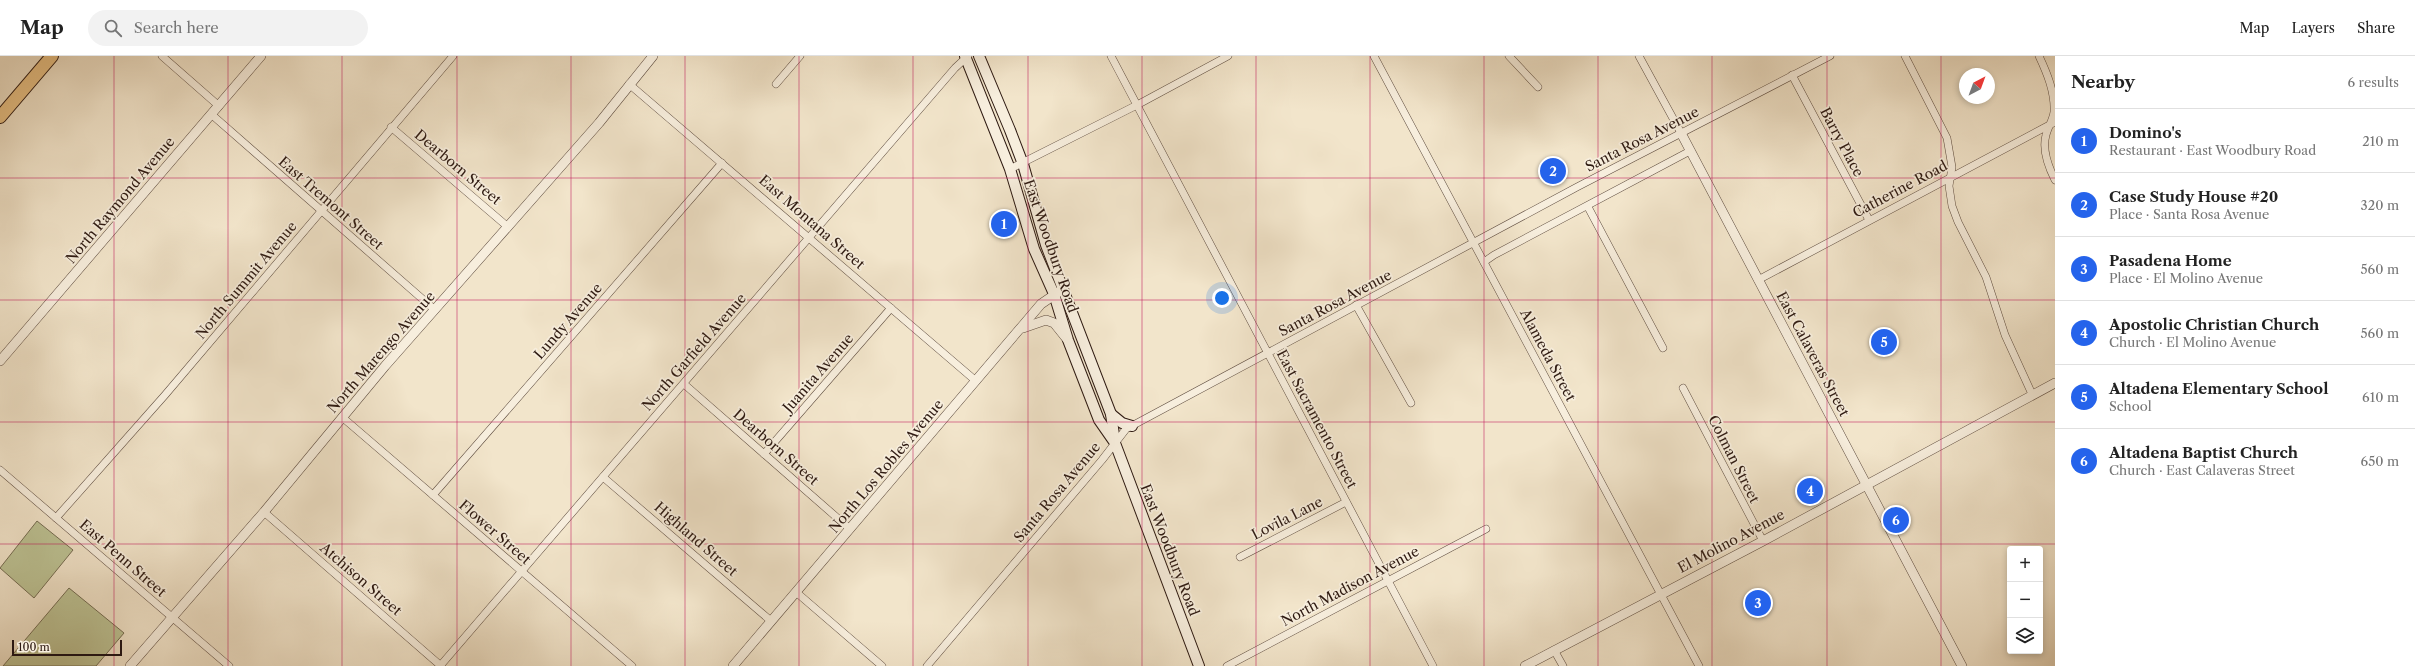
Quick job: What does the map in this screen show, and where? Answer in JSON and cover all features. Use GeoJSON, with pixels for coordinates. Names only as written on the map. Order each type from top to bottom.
{"type":"FeatureCollection","features":[{"type":"Feature","properties":{"kind":"main road"},"geometry":{"type":"LineString","coordinates":[[0,117],[52,56]]}},
{"type":"Feature","properties":{"kind":"main road","name":"East Woodbury Road"},"geometry":{"type":"LineString","coordinates":[[979,56],[1023,164],[1038,219],[1111,414],[1115,443],[1199,666]]}},
{"type":"Feature","properties":{"kind":"main road","name":"East Woodbury Road"},"geometry":{"type":"LineString","coordinates":[[966,57],[1010,169],[1026,223],[1054,294],[1068,340],[1099,420],[1115,443]]}},
{"type":"Feature","properties":{"kind":"main road"},"geometry":{"type":"LineString","coordinates":[[1026,223],[1038,219]]}},
{"type":"Feature","properties":{"kind":"main road"},"geometry":{"type":"LineString","coordinates":[[1111,414],[1122,423],[1132,426]]}},
{"type":"Feature","properties":{"kind":"street"},"geometry":{"type":"LineString","coordinates":[[162,56],[219,106]]}},
{"type":"Feature","properties":{"kind":"street","name":"North Raymond Avenue"},"geometry":{"type":"LineString","coordinates":[[0,361],[261,56]]}},
{"type":"Feature","properties":{"kind":"street","name":"North Summit Avenue"},"geometry":{"type":"LineString","coordinates":[[56,518],[175,383],[453,56]]}},
{"type":"Feature","properties":{"kind":"street","name":"North Marengo Avenue"},"geometry":{"type":"LineString","coordinates":[[130,666],[264,512],[342,417],[599,123],[653,56]]}},
{"type":"Feature","properties":{"kind":"street"},"geometry":{"type":"LineString","coordinates":[[776,84],[800,56]]}},
{"type":"Feature","properties":{"kind":"street","name":"East Sacramento Street"},"geometry":{"type":"LineString","coordinates":[[1111,56],[1434,666]]}},
{"type":"Feature","properties":{"kind":"street"},"geometry":{"type":"LineString","coordinates":[[1010,169],[1023,164],[1137,105],[1228,56]]}},
{"type":"Feature","properties":{"kind":"street","name":"Alameda Street"},"geometry":{"type":"LineString","coordinates":[[1374,56],[1699,666]]}},
{"type":"Feature","properties":{"kind":"street"},"geometry":{"type":"LineString","coordinates":[[1509,56],[1538,87]]}},
{"type":"Feature","properties":{"kind":"street","name":"East Calaveras Street"},"geometry":{"type":"LineString","coordinates":[[1639,56],[1681,133],[1960,665]]}},
{"type":"Feature","properties":{"kind":"street","name":"Santa Rosa Avenue"},"geometry":{"type":"LineString","coordinates":[[927,666],[1126,429],[1681,133],[1830,56]]}},
{"type":"Feature","properties":{"kind":"street"},"geometry":{"type":"LineString","coordinates":[[1906,56],[1947,138],[1952,167],[1950,177],[1952,206],[1958,222],[1983,270],[2013,354],[2032,394]]}},
{"type":"Feature","properties":{"kind":"street"},"geometry":{"type":"LineString","coordinates":[[2039,56],[2052,91],[2054,112],[2053,123],[2045,136],[2045,146],[2050,170],[2055,180]]}},
{"type":"Feature","properties":{"kind":"street","name":"North Garfield Avenue"},"geometry":{"type":"LineString","coordinates":[[440,666],[966,57]]}},
{"type":"Feature","properties":{"kind":"street","name":"Barry Place"},"geometry":{"type":"LineString","coordinates":[[1792,75],[1869,220]]}},
{"type":"Feature","properties":{"kind":"street","name":"East Montana Street"},"geometry":{"type":"LineString","coordinates":[[629,84],[722,162],[976,381]]}},
{"type":"Feature","properties":{"kind":"street","name":"East Tremont Street"},"geometry":{"type":"LineString","coordinates":[[211,114],[320,211],[435,310]]}},
{"type":"Feature","properties":{"kind":"street","name":"Catherine Road"},"geometry":{"type":"LineString","coordinates":[[1758,280],[2053,123]]}},
{"type":"Feature","properties":{"kind":"street","name":"Dearborn Street"},"geometry":{"type":"LineString","coordinates":[[392,128],[508,227]]}},
{"type":"Feature","properties":{"kind":"street"},"geometry":{"type":"LineString","coordinates":[[1484,262],[1500,252],[1588,207],[1615,190],[1690,151]]}},
{"type":"Feature","properties":{"kind":"street","name":"Lundy Avenue"},"geometry":{"type":"LineString","coordinates":[[433,495],[722,162]]}},
{"type":"Feature","properties":{"kind":"street"},"geometry":{"type":"LineString","coordinates":[[1588,207],[1663,348]]}},
{"type":"Feature","properties":{"kind":"street","name":"North Los Robles Avenue"},"geometry":{"type":"LineString","coordinates":[[733,666],[1041,304],[1054,294],[1064,289]]}},
{"type":"Feature","properties":{"kind":"street"},"geometry":{"type":"LineString","coordinates":[[1356,306],[1411,403]]}},
{"type":"Feature","properties":{"kind":"street","name":"Juanita Avenue"},"geometry":{"type":"LineString","coordinates":[[764,454],[891,308]]}},
{"type":"Feature","properties":{"kind":"street"},"geometry":{"type":"LineString","coordinates":[[1021,328],[1046,320],[1054,323],[1068,340]]}},
{"type":"Feature","properties":{"kind":"street","name":"El Molino Avenue"},"geometry":{"type":"LineString","coordinates":[[1525,666],[1763,541],[2032,394],[2055,383]]}},
{"type":"Feature","properties":{"kind":"street","name":"Dearborn Street"},"geometry":{"type":"LineString","coordinates":[[684,384],[850,530]]}},
{"type":"Feature","properties":{"kind":"street","name":"Colman Street"},"geometry":{"type":"LineString","coordinates":[[1683,388],[1763,541]]}},
{"type":"Feature","properties":{"kind":"street","name":"Flower Street"},"geometry":{"type":"LineString","coordinates":[[342,417],[632,666]]}},
{"type":"Feature","properties":{"kind":"street","name":"East Penn Street"},"geometry":{"type":"LineString","coordinates":[[0,470],[229,666]]}},
{"type":"Feature","properties":{"kind":"street","name":"Highland Street"},"geometry":{"type":"LineString","coordinates":[[603,477],[771,621]]}},
{"type":"Feature","properties":{"kind":"street","name":"Lovila Lane"},"geometry":{"type":"LineString","coordinates":[[1240,557],[1346,502]]}},
{"type":"Feature","properties":{"kind":"street","name":"Atchison Street"},"geometry":{"type":"LineString","coordinates":[[264,512],[440,666]]}},
{"type":"Feature","properties":{"kind":"street","name":"North Madison Avenue"},"geometry":{"type":"LineString","coordinates":[[1227,666],[1486,529]]}},
{"type":"Feature","properties":{"kind":"street"},"geometry":{"type":"LineString","coordinates":[[796,592],[882,666]]}},
{"type":"Feature","properties":{"kind":"street"},"geometry":{"type":"LineString","coordinates":[[1554,650],[1563,666]]}},
{"type":"Feature","properties":{"kind":"green space"},"geometry":{"type":"Polygon","coordinates":[[[37,521],[73,550],[34,598],[0,568],[37,521]]]}},
{"type":"Feature","properties":{"kind":"green space"},"geometry":{"type":"Polygon","coordinates":[[[69,588],[124,633],[96,666],[3,666],[69,588]]]}},
{"type":"Feature","properties":{"kind":"place","name":"Case Study House #20"},"geometry":{"type":"Point","coordinates":[1553,171]}},
{"type":"Feature","properties":{"kind":"place","name":"Domino's"},"geometry":{"type":"Point","coordinates":[1004,224]}},
{"type":"Feature","properties":{"kind":"place","name":"Altadena Elementary School"},"geometry":{"type":"Point","coordinates":[1884,342]}},
{"type":"Feature","properties":{"kind":"place","name":"Apostolic Christian Church"},"geometry":{"type":"Point","coordinates":[1810,491]}},
{"type":"Feature","properties":{"kind":"place","name":"Altadena Baptist Church"},"geometry":{"type":"Point","coordinates":[1896,520]}},
{"type":"Feature","properties":{"kind":"place","name":"Pasadena Home"},"geometry":{"type":"Point","coordinates":[1758,603]}}]}
